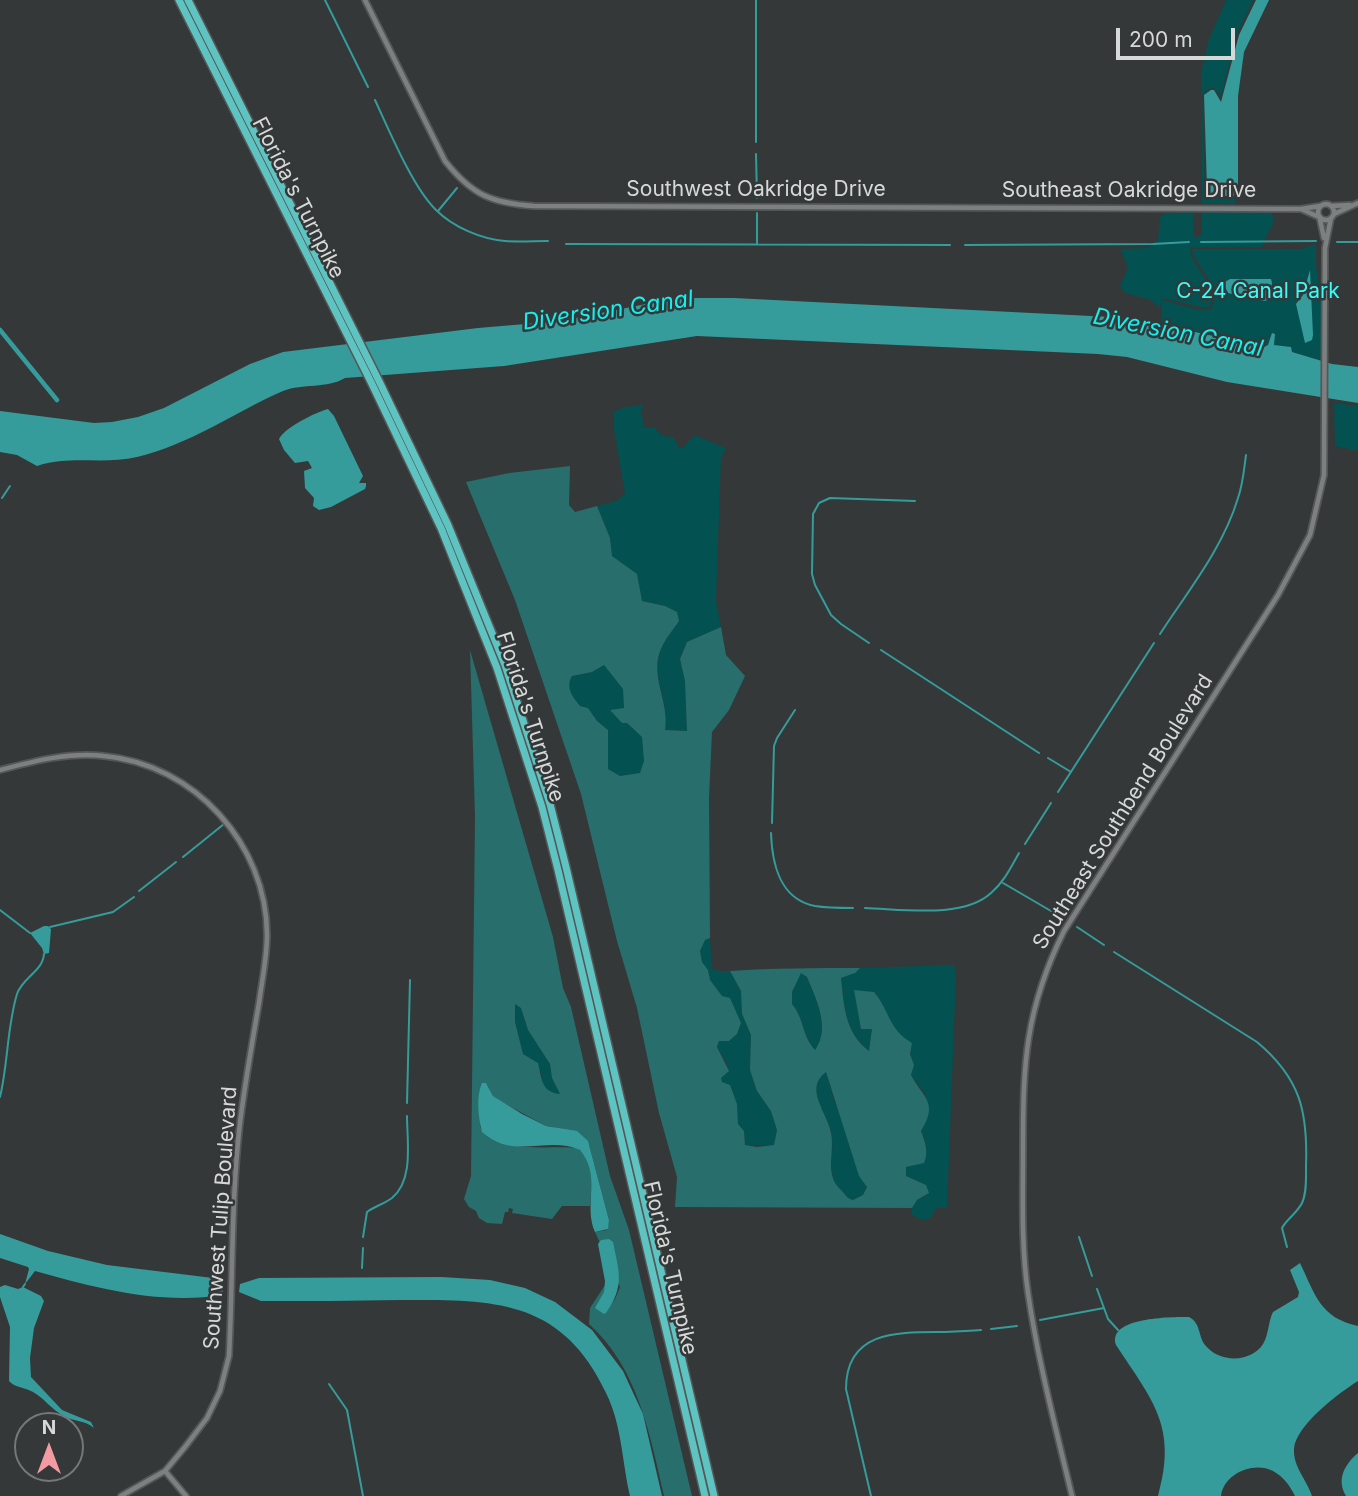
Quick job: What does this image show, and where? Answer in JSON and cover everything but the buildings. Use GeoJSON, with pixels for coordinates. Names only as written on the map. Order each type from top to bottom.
{"type":"FeatureCollection","features":[{"type":"Feature","properties":{"kind":"highway","name":"Florida's Turnpike"},"geometry":{"type":"LineString","coordinates":[[179,0],[448,525],[505,665],[543,782],[572,893],[714,1496]]}},
{"type":"Feature","properties":{"kind":"highway","name":"Florida's Turnpike"},"geometry":{"type":"LineString","coordinates":[[188,0],[351,334]]}},
{"type":"Feature","properties":{"kind":"highway","name":"Florida's Turnpike"},"geometry":{"type":"LineString","coordinates":[[375,381],[471,599],[505,691],[542,807],[705,1496]]}},
{"type":"Feature","properties":{"kind":"street","name":"Southwest Oakridge Drive"},"geometry":{"type":"LineString","coordinates":[[365,0],[445,162],[474,192],[503,203],[957,206]]}},
{"type":"Feature","properties":{"kind":"street"},"geometry":{"type":"LineString","coordinates":[[1325,204],[1356,204],[1325,220],[1320,218],[1318,210],[1325,204]]}},
{"type":"Feature","properties":{"kind":"street","name":"Southeast Oakridge Drive"},"geometry":{"type":"LineString","coordinates":[[957,206],[1320,206]]}},
{"type":"Feature","properties":{"kind":"street"},"geometry":{"type":"LineString","coordinates":[[1331,206],[1333,216]]}},
{"type":"Feature","properties":{"kind":"street","name":"Southeast Oakridge Drive"},"geometry":{"type":"LineString","coordinates":[[1300,208],[1320,218]]}},
{"type":"Feature","properties":{"kind":"street","name":"Southeast Southbend Boulevard"},"geometry":{"type":"LineString","coordinates":[[1325,246],[1333,216]]}},
{"type":"Feature","properties":{"kind":"street","name":"Southeast Southbend Boulevard"},"geometry":{"type":"LineString","coordinates":[[1072,1496],[1033,1326],[1025,1267],[1024,1082],[1032,1013],[1049,961],[1064,931],[1272,606],[1302,553],[1316,516],[1322,489],[1325,404],[1325,246],[1320,218]]}},
{"type":"Feature","properties":{"kind":"street","name":"Southwest Tulip Boulevard"},"geometry":{"type":"LineString","coordinates":[[0,770],[53,758],[87,755],[122,759],[156,769],[198,793],[227,823],[246,852],[260,888],[265,911],[267,948],[240,1124],[229,1356],[220,1391],[207,1418],[165,1471],[121,1496]]}},
{"type":"Feature","properties":{"kind":"street"},"geometry":{"type":"LineString","coordinates":[[165,1471],[186,1496]]}},
{"type":"Feature","properties":{"kind":"green space"},"geometry":{"type":"Polygon","coordinates":[[[1226,0],[1253,0],[1237,34],[1221,97],[1214,88],[1202,95],[1205,189],[1210,197],[1235,198],[1235,204],[1202,204],[1201,73],[1209,39],[1226,0]]]}},
{"type":"Feature","properties":{"kind":"green space"},"geometry":{"type":"Polygon","coordinates":[[[1202,209],[1271,210],[1274,222],[1261,247],[1190,248],[1211,291],[1210,307],[1162,298],[1160,308],[1151,300],[1125,293],[1120,286],[1128,267],[1120,249],[1148,248],[1158,240],[1160,218],[1165,213],[1193,212],[1194,237],[1201,236],[1202,209]]]}},
{"type":"Feature","properties":{"kind":"green space","name":"C-24 Canal Park"},"geometry":{"type":"Polygon","coordinates":[[[1316,244],[1316,266],[1321,294],[1322,353],[1319,360],[1292,352],[1290,347],[1274,345],[1275,335],[1272,334],[1268,345],[1264,347],[1161,326],[1162,300],[1199,310],[1211,309],[1214,300],[1212,285],[1192,249],[1300,249],[1316,244]]]}},
{"type":"Feature","properties":{"kind":"green space"},"geometry":{"type":"Polygon","coordinates":[[[1334,403],[1358,406],[1358,451],[1335,446],[1334,403]]]}},
{"type":"Feature","properties":{"kind":"green space"},"geometry":{"type":"Polygon","coordinates":[[[644,404],[641,409],[644,428],[654,427],[661,435],[674,438],[679,448],[683,448],[694,435],[726,448],[721,458],[716,600],[721,627],[687,642],[680,658],[685,681],[687,731],[665,730],[665,710],[657,669],[661,649],[679,621],[665,606],[642,601],[636,574],[612,556],[610,538],[597,506],[616,501],[625,494],[614,429],[614,412],[644,404]]]}},
{"type":"Feature","properties":{"kind":"green space"},"geometry":{"type":"Polygon","coordinates":[[[604,665],[623,689],[624,709],[611,710],[622,723],[627,723],[642,737],[644,761],[641,773],[620,776],[608,769],[608,730],[588,708],[580,706],[571,692],[569,684],[572,676],[592,672],[604,665]]]}},
{"type":"Feature","properties":{"kind":"green space"},"geometry":{"type":"Polygon","coordinates":[[[710,938],[712,969],[730,971],[741,991],[742,1014],[751,1035],[750,1070],[757,1091],[771,1111],[777,1130],[775,1145],[745,1145],[744,1132],[738,1124],[737,1105],[720,1077],[724,1075],[727,1064],[717,1047],[719,1040],[729,1041],[737,1034],[741,1023],[710,980],[708,970],[702,962],[700,951],[705,939],[710,938]]]}},
{"type":"Feature","properties":{"kind":"green space"},"geometry":{"type":"Polygon","coordinates":[[[954,965],[956,976],[947,1208],[936,1208],[931,1218],[922,1220],[912,1215],[912,1208],[917,1200],[926,1196],[922,1183],[906,1176],[906,1167],[914,1164],[926,1144],[921,1130],[926,1095],[911,1075],[913,1067],[910,1053],[889,1022],[874,992],[855,991],[861,1029],[872,1029],[869,1051],[855,1035],[847,1018],[841,978],[860,968],[954,965]]]}},
{"type":"Feature","properties":{"kind":"green space"},"geometry":{"type":"Polygon","coordinates":[[[801,972],[807,977],[822,1023],[820,1041],[815,1050],[792,1004],[792,992],[801,972]]]}},
{"type":"Feature","properties":{"kind":"green space"},"geometry":{"type":"Polygon","coordinates":[[[514,1003],[521,1008],[528,1030],[550,1064],[552,1078],[561,1094],[547,1090],[538,1066],[523,1054],[515,1022],[514,1003]]]}},
{"type":"Feature","properties":{"kind":"green space"},"geometry":{"type":"Polygon","coordinates":[[[826,1072],[867,1188],[863,1195],[853,1200],[843,1196],[837,1189],[832,1172],[831,1132],[816,1093],[819,1079],[826,1072]]]}},
{"type":"Feature","properties":{"kind":"shaded area"},"geometry":{"type":"Polygon","coordinates":[[[570,466],[569,505],[575,512],[597,506],[610,538],[612,556],[637,574],[642,601],[665,606],[677,612],[679,621],[661,649],[658,659],[665,730],[687,731],[685,681],[680,659],[687,642],[721,627],[726,655],[745,676],[729,710],[712,732],[709,798],[710,938],[705,940],[700,951],[710,980],[722,996],[730,998],[741,1023],[737,1034],[729,1041],[719,1041],[717,1047],[729,1071],[721,1078],[722,1082],[730,1085],[737,1104],[738,1124],[744,1131],[745,1145],[774,1145],[777,1130],[771,1111],[757,1091],[750,1070],[751,1035],[742,1014],[741,991],[730,971],[860,968],[841,978],[850,1027],[869,1051],[872,1029],[861,1029],[854,990],[874,992],[898,1032],[912,1043],[910,1054],[914,1065],[911,1075],[929,1107],[921,1131],[926,1147],[924,1163],[906,1167],[906,1176],[926,1185],[929,1193],[917,1200],[912,1208],[675,1207],[677,1177],[659,1113],[637,1008],[617,941],[581,794],[515,600],[466,482],[509,473],[570,466]],[[604,665],[592,672],[572,676],[569,684],[571,692],[580,706],[588,708],[608,730],[608,769],[620,776],[640,773],[644,761],[642,737],[627,723],[622,723],[610,710],[624,708],[623,689],[604,665]],[[801,973],[792,992],[792,1004],[815,1050],[820,1041],[822,1023],[807,977],[801,973]],[[826,1072],[819,1079],[817,1093],[831,1133],[831,1171],[836,1184],[853,1200],[863,1195],[867,1187],[859,1176],[826,1072]]]}},
{"type":"Feature","properties":{"kind":"shaded area"},"geometry":{"type":"Polygon","coordinates":[[[470,650],[553,937],[563,988],[571,1007],[610,1176],[629,1230],[692,1496],[664,1496],[647,1426],[631,1382],[606,1342],[589,1324],[590,1308],[605,1285],[604,1314],[620,1287],[595,1232],[607,1230],[609,1220],[589,1145],[500,1101],[493,1096],[486,1083],[480,1126],[486,1135],[496,1141],[523,1147],[578,1148],[590,1168],[590,1206],[562,1206],[552,1219],[512,1213],[513,1209],[509,1208],[502,1224],[487,1223],[479,1218],[464,1199],[471,1176],[475,817],[470,650]],[[515,1004],[515,1022],[523,1054],[538,1063],[546,1088],[560,1094],[552,1078],[550,1064],[528,1030],[521,1008],[515,1004]]]}},
{"type":"Feature","properties":{"kind":"water"},"geometry":{"type":"Polygon","coordinates":[[[1256,0],[1269,0],[1244,52],[1238,96],[1238,188],[1233,197],[1211,194],[1207,188],[1204,95],[1214,90],[1221,102],[1239,35],[1256,0]]]}},
{"type":"Feature","properties":{"kind":"water"},"geometry":{"type":"Polygon","coordinates":[[[1310,270],[1313,335],[1312,340],[1305,343],[1296,304],[1303,295],[1310,270]]]}},
{"type":"Feature","properties":{"kind":"water"},"geometry":{"type":"Polygon","coordinates":[[[1230,279],[1271,279],[1268,300],[1228,293],[1223,283],[1230,279]]]}},
{"type":"Feature","properties":{"kind":"water","name":"Diversion Canal"},"geometry":{"type":"Polygon","coordinates":[[[676,298],[734,298],[1111,317],[1264,347],[1268,345],[1272,333],[1275,334],[1274,345],[1291,347],[1292,352],[1332,364],[1358,367],[1358,403],[1227,382],[1127,357],[1098,354],[697,336],[504,366],[345,378],[331,384],[291,389],[265,399],[175,445],[125,459],[61,461],[37,466],[17,455],[0,452],[0,411],[94,423],[112,422],[164,408],[250,364],[283,352],[478,328],[561,321],[676,298]]]}},
{"type":"Feature","properties":{"kind":"water"},"geometry":{"type":"Polygon","coordinates":[[[328,409],[363,476],[359,483],[366,483],[366,486],[331,507],[319,510],[313,506],[314,498],[305,488],[304,471],[312,468],[308,461],[295,463],[279,439],[294,425],[328,409]]]}},
{"type":"Feature","properties":{"kind":"water"},"geometry":{"type":"Polygon","coordinates":[[[44,926],[51,929],[49,953],[44,954],[30,933],[44,926]]]}},
{"type":"Feature","properties":{"kind":"water"},"geometry":{"type":"Polygon","coordinates":[[[482,1083],[486,1083],[493,1096],[522,1114],[546,1126],[577,1131],[588,1141],[609,1220],[608,1229],[595,1232],[591,1211],[590,1170],[580,1150],[556,1145],[506,1145],[482,1132],[478,1107],[482,1083]]]}},
{"type":"Feature","properties":{"kind":"water"},"geometry":{"type":"Polygon","coordinates":[[[0,1234],[48,1251],[107,1265],[213,1278],[223,1283],[223,1295],[199,1298],[151,1296],[104,1289],[35,1271],[25,1284],[28,1267],[0,1258],[0,1234]]]}},
{"type":"Feature","properties":{"kind":"water"},"geometry":{"type":"Polygon","coordinates":[[[609,1239],[613,1242],[619,1279],[616,1295],[604,1314],[595,1308],[604,1292],[605,1281],[598,1244],[601,1240],[609,1239]]]}},
{"type":"Feature","properties":{"kind":"water"},"geometry":{"type":"Polygon","coordinates":[[[1300,1263],[1320,1303],[1327,1311],[1358,1326],[1358,1381],[1320,1410],[1296,1440],[1294,1456],[1312,1496],[1295,1496],[1277,1473],[1257,1468],[1233,1476],[1223,1488],[1221,1496],[1158,1496],[1165,1451],[1163,1432],[1150,1398],[1116,1345],[1116,1336],[1121,1329],[1142,1320],[1189,1317],[1196,1323],[1205,1345],[1211,1351],[1226,1358],[1251,1355],[1263,1344],[1273,1312],[1298,1297],[1299,1292],[1290,1270],[1300,1263]]]}},
{"type":"Feature","properties":{"kind":"water"},"geometry":{"type":"Polygon","coordinates":[[[441,1277],[490,1280],[525,1288],[555,1302],[592,1330],[623,1371],[643,1414],[662,1496],[630,1496],[619,1431],[606,1393],[588,1361],[568,1338],[545,1321],[520,1310],[464,1301],[261,1301],[239,1292],[240,1284],[259,1278],[441,1277]]]}},
{"type":"Feature","properties":{"kind":"water"},"geometry":{"type":"Polygon","coordinates":[[[0,1287],[23,1287],[41,1296],[44,1301],[34,1328],[30,1358],[31,1377],[67,1412],[58,1412],[33,1392],[9,1381],[10,1327],[0,1297],[0,1287]]]}},
{"type":"Feature","properties":{"kind":"water"},"geometry":{"type":"Polygon","coordinates":[[[84,1419],[91,1422],[94,1428],[84,1419]]]}},
{"type":"Feature","properties":{"kind":"water"},"geometry":{"type":"Polygon","coordinates":[[[1358,1453],[1358,1496],[1346,1496],[1342,1484],[1343,1472],[1358,1453]]]}},
{"type":"Feature","properties":{"kind":"waterway"},"geometry":{"type":"LineString","coordinates":[[325,0],[368,87]]}},
{"type":"Feature","properties":{"kind":"waterway"},"geometry":{"type":"LineString","coordinates":[[756,0],[756,142]]}},
{"type":"Feature","properties":{"kind":"waterway"},"geometry":{"type":"LineString","coordinates":[[375,100],[410,173],[427,200],[443,216],[459,227],[486,238],[548,241]]}},
{"type":"Feature","properties":{"kind":"waterway"},"geometry":{"type":"LineString","coordinates":[[756,154],[757,198]]}},
{"type":"Feature","properties":{"kind":"waterway"},"geometry":{"type":"LineString","coordinates":[[438,211],[457,188]]}},
{"type":"Feature","properties":{"kind":"waterway"},"geometry":{"type":"LineString","coordinates":[[757,213],[757,244]]}},
{"type":"Feature","properties":{"kind":"waterway"},"geometry":{"type":"LineString","coordinates":[[1201,242],[1316,241]]}},
{"type":"Feature","properties":{"kind":"waterway"},"geometry":{"type":"LineString","coordinates":[[965,245],[1189,242]]}},
{"type":"Feature","properties":{"kind":"waterway"},"geometry":{"type":"LineString","coordinates":[[1337,242],[1358,242]]}},
{"type":"Feature","properties":{"kind":"waterway"},"geometry":{"type":"LineString","coordinates":[[566,244],[950,245]]}},
{"type":"Feature","properties":{"kind":"waterway"},"geometry":{"type":"LineString","coordinates":[[0,330],[57,400]]}},
{"type":"Feature","properties":{"kind":"waterway"},"geometry":{"type":"LineString","coordinates":[[1160,634],[1204,569],[1223,534],[1240,493],[1246,455]]}},
{"type":"Feature","properties":{"kind":"waterway"},"geometry":{"type":"LineString","coordinates":[[2,498],[10,486]]}},
{"type":"Feature","properties":{"kind":"waterway"},"geometry":{"type":"LineString","coordinates":[[869,643],[831,615],[815,585],[812,574],[813,514],[819,503],[830,498],[915,501]]}},
{"type":"Feature","properties":{"kind":"waterway"},"geometry":{"type":"LineString","coordinates":[[1058,792],[1154,643]]}},
{"type":"Feature","properties":{"kind":"waterway"},"geometry":{"type":"LineString","coordinates":[[881,650],[1039,753]]}},
{"type":"Feature","properties":{"kind":"waterway"},"geometry":{"type":"LineString","coordinates":[[772,823],[774,746],[795,710]]}},
{"type":"Feature","properties":{"kind":"waterway"},"geometry":{"type":"LineString","coordinates":[[1048,758],[1071,772]]}},
{"type":"Feature","properties":{"kind":"waterway"},"geometry":{"type":"LineString","coordinates":[[1025,844],[1051,803]]}},
{"type":"Feature","properties":{"kind":"waterway"},"geometry":{"type":"LineString","coordinates":[[183,857],[224,824]]}},
{"type":"Feature","properties":{"kind":"waterway"},"geometry":{"type":"LineString","coordinates":[[771,833],[776,867],[780,878],[793,896],[815,906],[853,908]]}},
{"type":"Feature","properties":{"kind":"waterway"},"geometry":{"type":"LineString","coordinates":[[865,908],[931,911],[965,906],[979,901],[996,889],[1019,853]]}},
{"type":"Feature","properties":{"kind":"waterway"},"geometry":{"type":"LineString","coordinates":[[139,891],[176,862]]}},
{"type":"Feature","properties":{"kind":"waterway"},"geometry":{"type":"LineString","coordinates":[[1003,883],[1063,918]]}},
{"type":"Feature","properties":{"kind":"waterway"},"geometry":{"type":"LineString","coordinates":[[50,927],[113,912],[134,897]]}},
{"type":"Feature","properties":{"kind":"waterway"},"geometry":{"type":"LineString","coordinates":[[0,910],[30,933]]}},
{"type":"Feature","properties":{"kind":"waterway"},"geometry":{"type":"LineString","coordinates":[[1077,927],[1104,945]]}},
{"type":"Feature","properties":{"kind":"waterway"},"geometry":{"type":"LineString","coordinates":[[1114,952],[1257,1042],[1272,1055],[1292,1083],[1303,1112],[1306,1180],[1302,1203],[1282,1228],[1287,1247]]}},
{"type":"Feature","properties":{"kind":"waterway"},"geometry":{"type":"LineString","coordinates":[[0,1097],[17,994],[23,983],[40,965],[44,954]]}},
{"type":"Feature","properties":{"kind":"waterway"},"geometry":{"type":"LineString","coordinates":[[407,1103],[410,980]]}},
{"type":"Feature","properties":{"kind":"waterway"},"geometry":{"type":"LineString","coordinates":[[363,1237],[367,1212],[392,1198],[404,1181],[408,1160],[407,1116]]}},
{"type":"Feature","properties":{"kind":"waterway"},"geometry":{"type":"LineString","coordinates":[[1079,1237],[1092,1276]]}},
{"type":"Feature","properties":{"kind":"waterway"},"geometry":{"type":"LineString","coordinates":[[362,1268],[363,1248]]}},
{"type":"Feature","properties":{"kind":"waterway"},"geometry":{"type":"LineString","coordinates":[[1097,1289],[1108,1319],[1118,1330]]}},
{"type":"Feature","properties":{"kind":"waterway"},"geometry":{"type":"LineString","coordinates":[[1040,1320],[1104,1308]]}},
{"type":"Feature","properties":{"kind":"waterway"},"geometry":{"type":"LineString","coordinates":[[991,1329],[1017,1326]]}},
{"type":"Feature","properties":{"kind":"waterway"},"geometry":{"type":"LineString","coordinates":[[871,1496],[846,1389],[848,1370],[854,1356],[864,1346],[890,1335],[981,1330]]}},
{"type":"Feature","properties":{"kind":"waterway"},"geometry":{"type":"LineString","coordinates":[[329,1384],[347,1410],[363,1496]]}}]}
